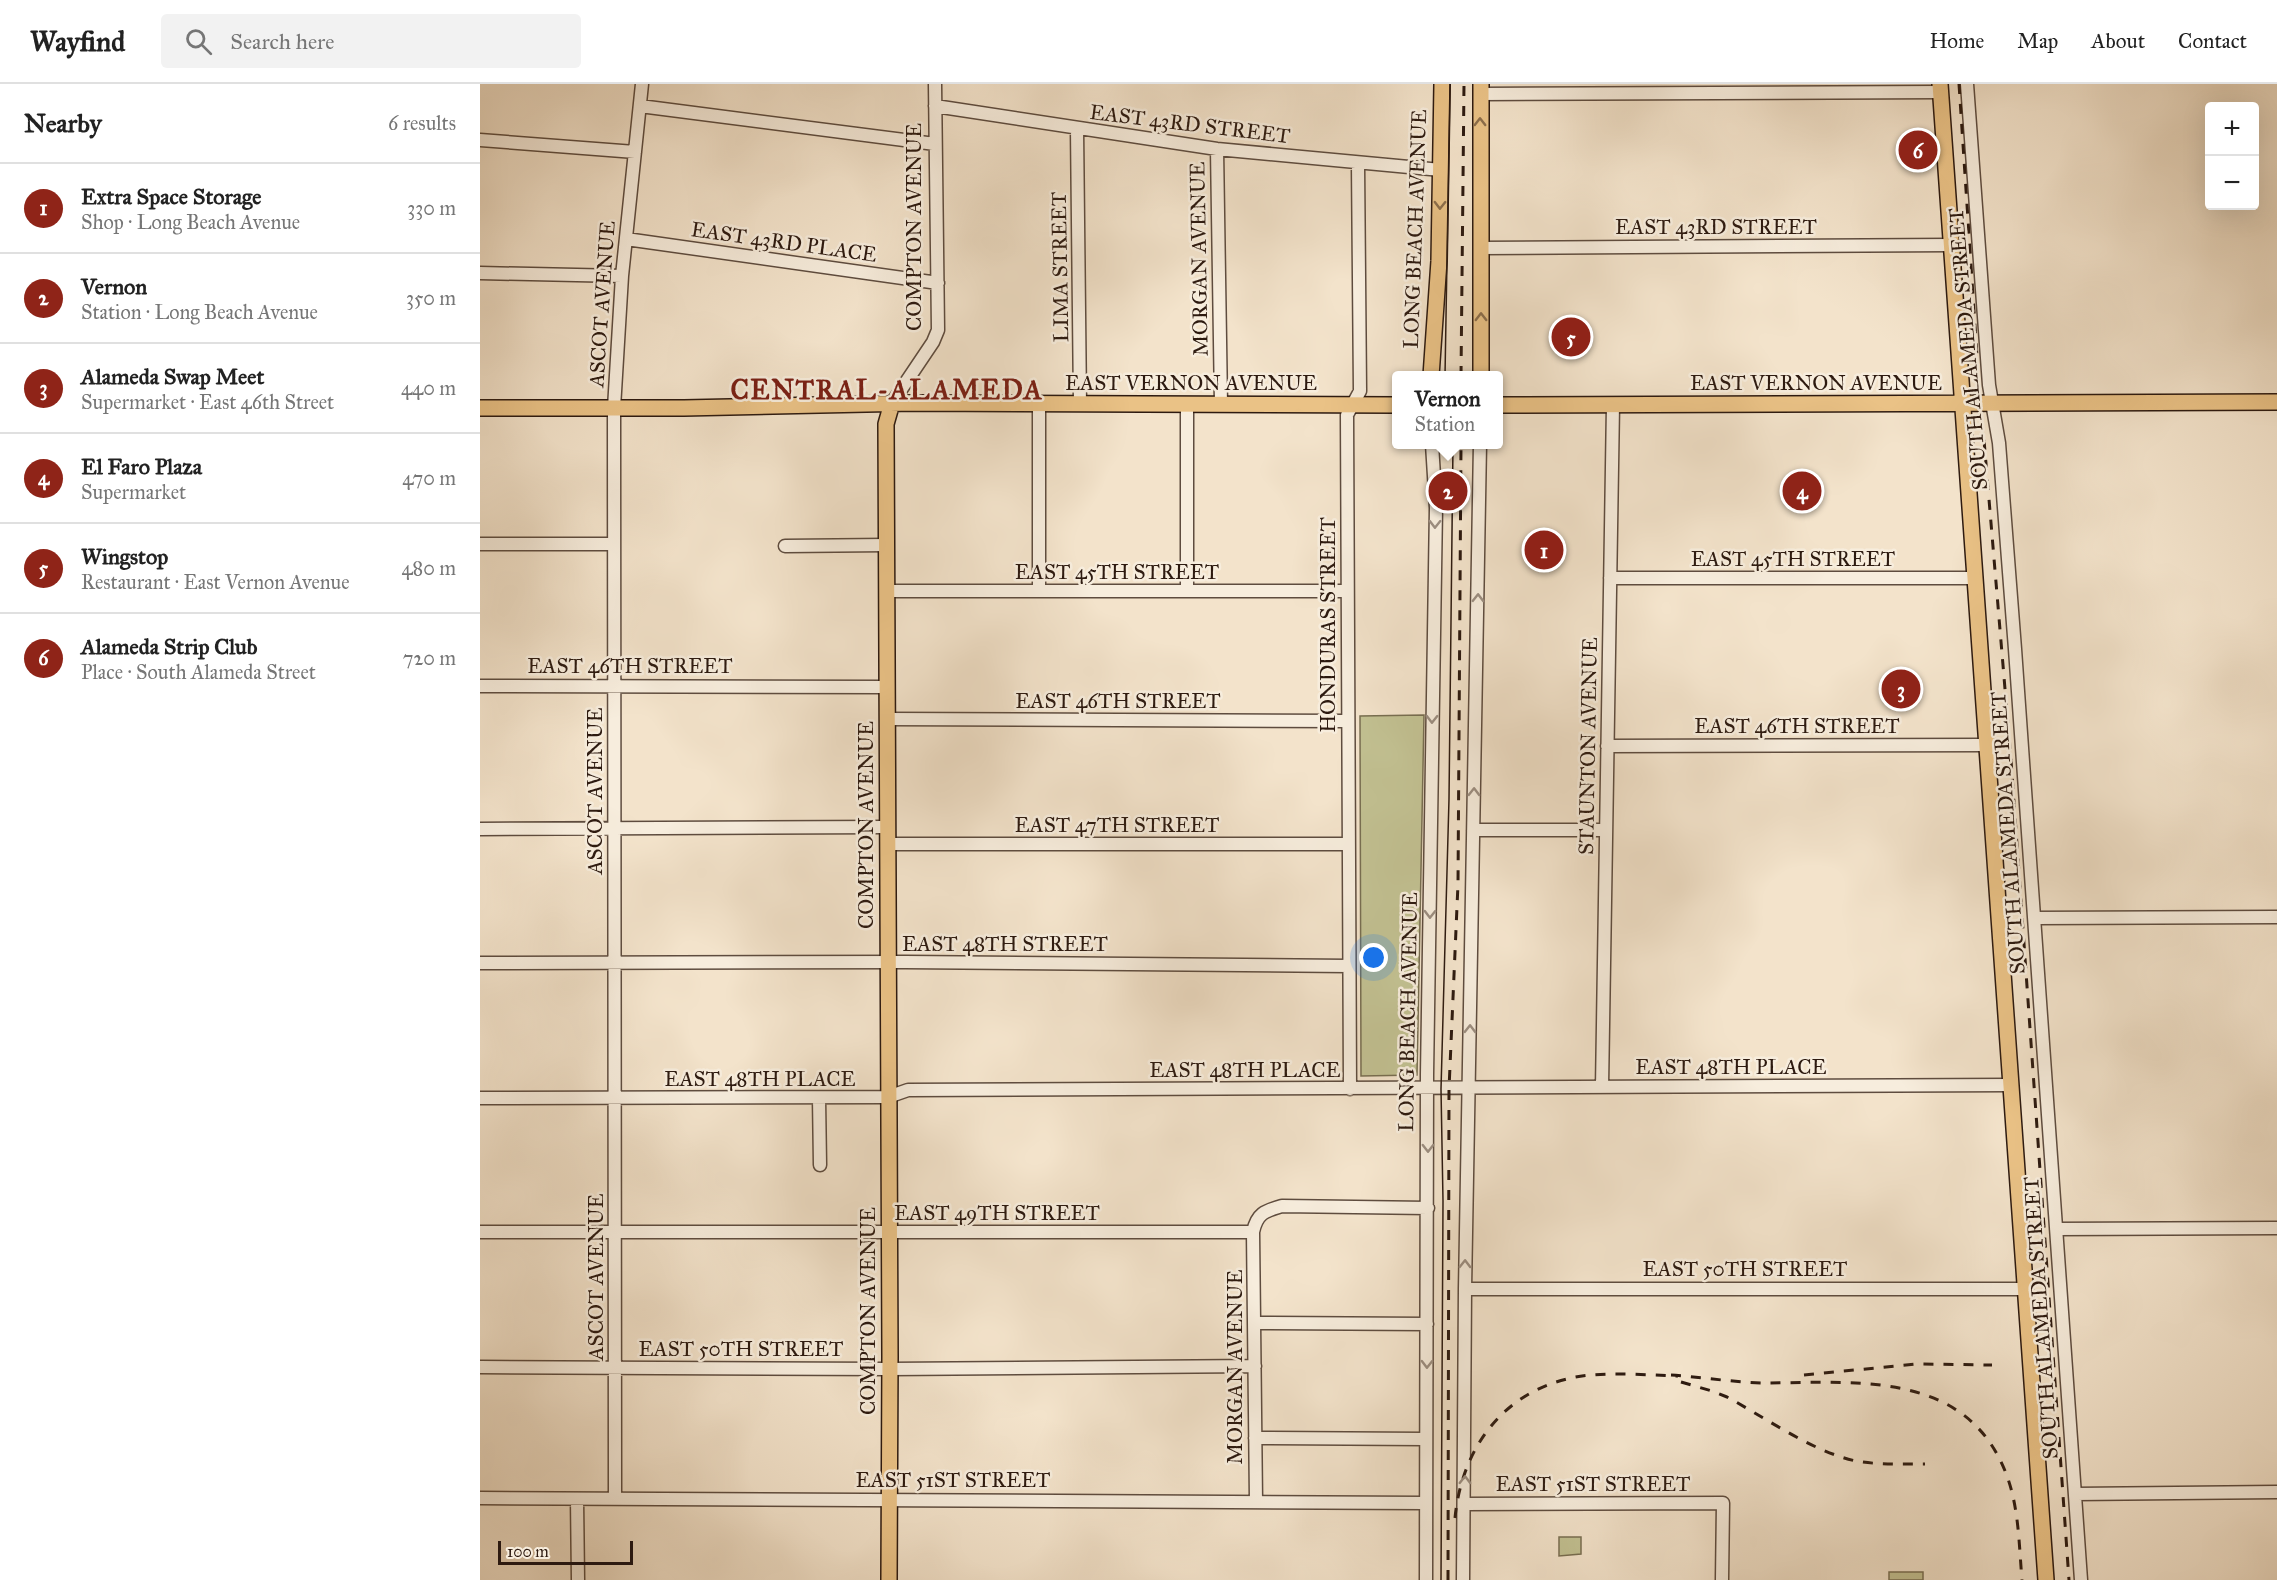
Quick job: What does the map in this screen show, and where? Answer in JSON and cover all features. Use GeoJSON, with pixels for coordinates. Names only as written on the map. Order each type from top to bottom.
{"type":"FeatureCollection","features":[{"type":"Feature","properties":{"kind":"main road","name":"LONG BEACH AVENUE"},"geometry":{"type":"LineString","coordinates":[[1431,371],[1439,261],[1442,84]]}},
{"type":"Feature","properties":{"kind":"main road","name":"SOUTH ALAMEDA STREET"},"geometry":{"type":"LineString","coordinates":[[1941,88],[2046,1580]]}},
{"type":"Feature","properties":{"kind":"main road"},"geometry":{"type":"LineString","coordinates":[[1480,371],[1481,89]]}},
{"type":"Feature","properties":{"kind":"main road","name":"EAST VERNON AVENUE"},"geometry":{"type":"LineString","coordinates":[[1503,405],[2277,402]]}},
{"type":"Feature","properties":{"kind":"main road","name":"EAST VERNON AVENUE"},"geometry":{"type":"LineString","coordinates":[[480,408],[714,408],[892,403],[1392,405]]}},
{"type":"Feature","properties":{"kind":"main road","name":"COMPTON AVENUE"},"geometry":{"type":"LineString","coordinates":[[889,1580],[886,424],[892,403]]}},
{"type":"Feature","properties":{"kind":"street","name":"ASCOT AVENUE"},"geometry":{"type":"LineString","coordinates":[[615,1499],[614,408],[622,276],[642,84]]}},
{"type":"Feature","properties":{"kind":"street","name":"COMPTON AVENUE"},"geometry":{"type":"LineString","coordinates":[[892,403],[937,336],[935,84]]}},
{"type":"Feature","properties":{"kind":"street","name":"SOUTH ALAMEDA STREET"},"geometry":{"type":"LineString","coordinates":[[1967,84],[1989,385],[1999,444],[2081,1580]]}},
{"type":"Feature","properties":{"kind":"street"},"geometry":{"type":"LineString","coordinates":[[1481,89],[1941,88]]}},
{"type":"Feature","properties":{"kind":"street"},"geometry":{"type":"LineString","coordinates":[[640,106],[935,144]]}},
{"type":"Feature","properties":{"kind":"street","name":"EAST 43RD STREET"},"geometry":{"type":"LineString","coordinates":[[935,106],[1217,149],[1441,170]]}},
{"type":"Feature","properties":{"kind":"street","name":"LIMA STREET"},"geometry":{"type":"LineString","coordinates":[[1077,129],[1080,404]]}},
{"type":"Feature","properties":{"kind":"street"},"geometry":{"type":"LineString","coordinates":[[480,140],[635,152]]}},
{"type":"Feature","properties":{"kind":"street","name":"MORGAN AVENUE"},"geometry":{"type":"LineString","coordinates":[[1217,149],[1221,404]]}},
{"type":"Feature","properties":{"kind":"street","name":"HONDURAS STREET"},"geometry":{"type":"LineString","coordinates":[[1350,1089],[1347,416],[1360,391],[1358,164]]}},
{"type":"Feature","properties":{"kind":"street","name":"EAST 43RD PLACE"},"geometry":{"type":"LineString","coordinates":[[626,239],[938,283]]}},
{"type":"Feature","properties":{"kind":"street","name":"EAST 43RD STREET"},"geometry":{"type":"LineString","coordinates":[[1481,248],[1952,245]]}},
{"type":"Feature","properties":{"kind":"street"},"geometry":{"type":"LineString","coordinates":[[480,273],[622,276]]}},
{"type":"Feature","properties":{"kind":"street"},"geometry":{"type":"LineString","coordinates":[[1039,404],[1039,591]]}},
{"type":"Feature","properties":{"kind":"street"},"geometry":{"type":"LineString","coordinates":[[1187,404],[1187,591]]}},
{"type":"Feature","properties":{"kind":"street","name":"STAUNTON AVENUE"},"geometry":{"type":"LineString","coordinates":[[1602,1087],[1613,405]]}},
{"type":"Feature","properties":{"kind":"street","name":"LONG BEACH AVENUE"},"geometry":{"type":"LineString","coordinates":[[1426,1580],[1428,1089],[1436,508],[1432,449]]}},
{"type":"Feature","properties":{"kind":"street"},"geometry":{"type":"LineString","coordinates":[[1464,1580],[1465,1289],[1480,449]]}},
{"type":"Feature","properties":{"kind":"street"},"geometry":{"type":"LineString","coordinates":[[480,544],[613,544]]}},
{"type":"Feature","properties":{"kind":"street"},"geometry":{"type":"LineString","coordinates":[[785,546],[887,545]]}},
{"type":"Feature","properties":{"kind":"street","name":"EAST 45TH STREET"},"geometry":{"type":"LineString","coordinates":[[1610,578],[1976,578]]}},
{"type":"Feature","properties":{"kind":"street","name":"EAST 45TH STREET"},"geometry":{"type":"LineString","coordinates":[[887,591],[1347,591]]}},
{"type":"Feature","properties":{"kind":"street","name":"EAST 46TH STREET"},"geometry":{"type":"LineString","coordinates":[[480,686],[888,687]]}},
{"type":"Feature","properties":{"kind":"street","name":"EAST 46TH STREET"},"geometry":{"type":"LineString","coordinates":[[887,719],[1348,721]]}},
{"type":"Feature","properties":{"kind":"street","name":"EAST 46TH STREET"},"geometry":{"type":"LineString","coordinates":[[1607,746],[1987,746]]}},
{"type":"Feature","properties":{"kind":"street"},"geometry":{"type":"LineString","coordinates":[[480,829],[886,827]]}},
{"type":"Feature","properties":{"kind":"street"},"geometry":{"type":"LineString","coordinates":[[1473,830],[1606,830]]}},
{"type":"Feature","properties":{"kind":"street","name":"EAST 47TH STREET"},"geometry":{"type":"LineString","coordinates":[[887,844],[1348,844]]}},
{"type":"Feature","properties":{"kind":"street"},"geometry":{"type":"LineString","coordinates":[[2035,918],[2277,917]]}},
{"type":"Feature","properties":{"kind":"street","name":"EAST 48TH STREET"},"geometry":{"type":"LineString","coordinates":[[480,963],[887,962],[1349,966]]}},
{"type":"Feature","properties":{"kind":"street","name":"EAST 48TH PLACE"},"geometry":{"type":"LineString","coordinates":[[480,1098],[888,1097],[908,1090],[2011,1085]]}},
{"type":"Feature","properties":{"kind":"street"},"geometry":{"type":"LineString","coordinates":[[819,1098],[820,1165]]}},
{"type":"Feature","properties":{"kind":"street"},"geometry":{"type":"LineString","coordinates":[[1253,1232],[1256,1221],[1264,1211],[1282,1206],[1428,1208]]}},
{"type":"Feature","properties":{"kind":"street"},"geometry":{"type":"LineString","coordinates":[[2056,1228],[2277,1228]]}},
{"type":"Feature","properties":{"kind":"street","name":"EAST 49TH STREET"},"geometry":{"type":"LineString","coordinates":[[480,1232],[615,1234],[1253,1232]]}},
{"type":"Feature","properties":{"kind":"street","name":"MORGAN AVENUE"},"geometry":{"type":"LineString","coordinates":[[1253,1232],[1256,1501]]}},
{"type":"Feature","properties":{"kind":"street","name":"EAST 50TH STREET"},"geometry":{"type":"LineString","coordinates":[[1465,1289],[2025,1289]]}},
{"type":"Feature","properties":{"kind":"street"},"geometry":{"type":"LineString","coordinates":[[1255,1323],[1427,1324]]}},
{"type":"Feature","properties":{"kind":"street","name":"EAST 50TH STREET"},"geometry":{"type":"LineString","coordinates":[[480,1367],[890,1369],[1255,1366]]}},
{"type":"Feature","properties":{"kind":"street"},"geometry":{"type":"LineString","coordinates":[[1255,1438],[1425,1439]]}},
{"type":"Feature","properties":{"kind":"street"},"geometry":{"type":"LineString","coordinates":[[2075,1494],[2277,1492]]}},
{"type":"Feature","properties":{"kind":"street","name":"EAST 51ST STREET"},"geometry":{"type":"LineString","coordinates":[[480,1498],[1425,1503]]}},
{"type":"Feature","properties":{"kind":"street"},"geometry":{"type":"LineString","coordinates":[[577,1499],[578,1580]]}},
{"type":"Feature","properties":{"kind":"street","name":"EAST 51ST STREET"},"geometry":{"type":"LineString","coordinates":[[1464,1504],[1723,1503],[1722,1580]]}},
{"type":"Feature","properties":{"kind":"shaded area"},"geometry":{"type":"Polygon","coordinates":[[[1424,715],[1417,1075],[1361,1076],[1360,716],[1424,715]]]}},
{"type":"Feature","properties":{"kind":"shaded area"},"geometry":{"type":"Polygon","coordinates":[[[1559,1537],[1581,1537],[1581,1554],[1559,1556],[1559,1537]]]}},
{"type":"Feature","properties":{"kind":"shaded area"},"geometry":{"type":"Polygon","coordinates":[[[1889,1572],[1923,1572],[1923,1580],[1889,1580],[1889,1572]]]}},
{"type":"Feature","properties":{"kind":"tram line"},"geometry":{"type":"LineString","coordinates":[[1445,371],[1450,84]]}},
{"type":"Feature","properties":{"kind":"tram line"},"geometry":{"type":"LineString","coordinates":[[1441,1580],[1443,1201],[1441,1089],[1449,799],[1453,449]]}},
{"type":"Feature","properties":{"kind":"railway"},"geometry":{"type":"LineString","coordinates":[[1461,371],[1464,84]]}},
{"type":"Feature","properties":{"kind":"railway"},"geometry":{"type":"LineString","coordinates":[[1959,84],[1977,356]]}},
{"type":"Feature","properties":{"kind":"railway"},"geometry":{"type":"LineString","coordinates":[[1984,440],[2011,760],[2069,1580]]}},
{"type":"Feature","properties":{"kind":"railway"},"geometry":{"type":"LineString","coordinates":[[1448,1580],[1449,1089],[1458,884],[1461,449]]}},
{"type":"Feature","properties":{"kind":"railway"},"geometry":{"type":"LineString","coordinates":[[1804,1375],[1916,1364],[1992,1365]]}},
{"type":"Feature","properties":{"kind":"railway"},"geometry":{"type":"LineString","coordinates":[[1455,1518],[1459,1491],[1478,1444],[1493,1424],[1511,1407],[1532,1393],[1555,1382],[1582,1376],[1618,1374],[1678,1376]]}},
{"type":"Feature","properties":{"kind":"railway"},"geometry":{"type":"LineString","coordinates":[[1671,1375],[1739,1382],[1869,1384],[1904,1389],[1936,1399],[1965,1416],[1989,1441],[2007,1476],[2016,1514],[2022,1580]]}},
{"type":"Feature","properties":{"kind":"railway"},"geometry":{"type":"LineString","coordinates":[[1681,1382],[1727,1397],[1790,1434],[1840,1457],[1873,1463],[1925,1464]]}},
{"type":"Feature","properties":{"kind":"place","name":"Alameda Strip Club"},"geometry":{"type":"Point","coordinates":[1918,150]}},
{"type":"Feature","properties":{"kind":"place","name":"Wingstop"},"geometry":{"type":"Point","coordinates":[1571,337]}},
{"type":"Feature","properties":{"kind":"place","name":"Vernon"},"geometry":{"type":"Point","coordinates":[1448,491]}},
{"type":"Feature","properties":{"kind":"place","name":"El Faro Plaza"},"geometry":{"type":"Point","coordinates":[1802,491]}},
{"type":"Feature","properties":{"kind":"place","name":"Extra Space Storage"},"geometry":{"type":"Point","coordinates":[1544,550]}},
{"type":"Feature","properties":{"kind":"place","name":"Alameda Swap Meet"},"geometry":{"type":"Point","coordinates":[1901,689]}},
{"type":"Feature","properties":{"kind":"district","name":"CENTRAL-ALAMEDA"},"geometry":{"type":"Point","coordinates":[887,390]}}]}
